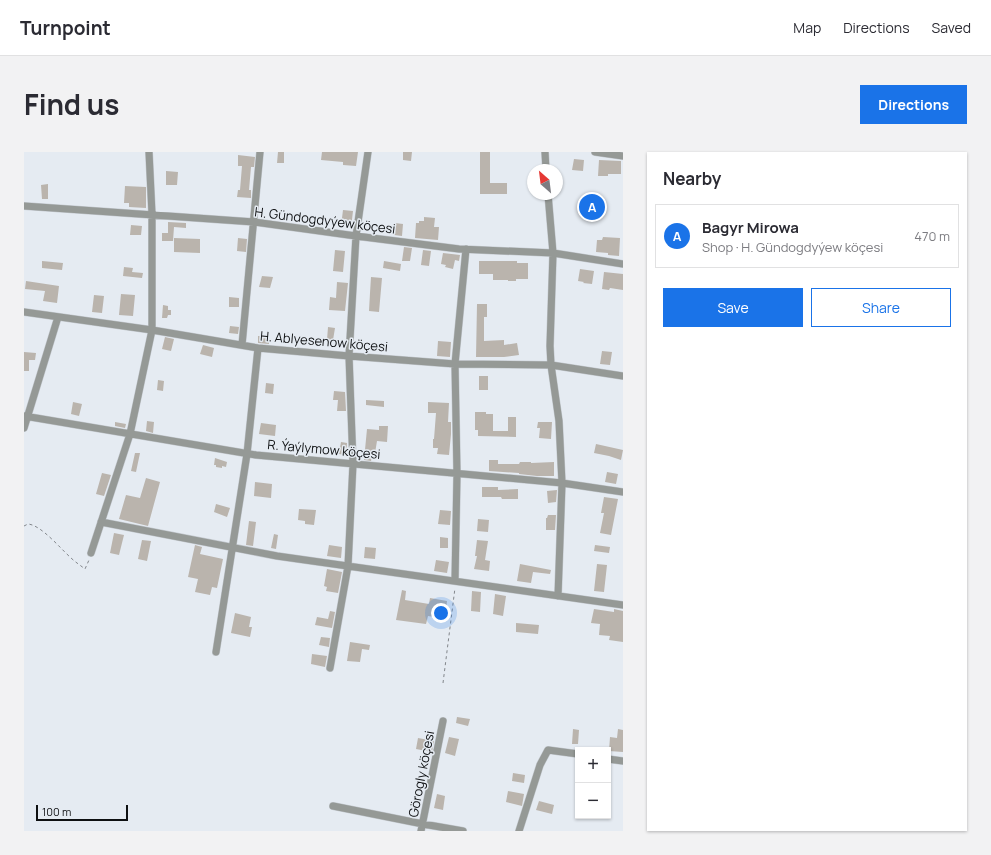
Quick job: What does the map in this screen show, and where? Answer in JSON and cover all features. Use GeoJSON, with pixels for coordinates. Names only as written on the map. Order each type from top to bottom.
{"type":"FeatureCollection","features":[{"type":"Feature","properties":{"kind":"street"},"geometry":{"type":"LineString","coordinates":[[91,553],[130,434],[152,330],[152,214],[148,152]]}},
{"type":"Feature","properties":{"kind":"street"},"geometry":{"type":"LineString","coordinates":[[242,345],[260,152]]}},
{"type":"Feature","properties":{"kind":"street"},"geometry":{"type":"LineString","coordinates":[[330,668],[348,566],[353,464],[349,356],[356,236],[368,152]]}},
{"type":"Feature","properties":{"kind":"street"},"geometry":{"type":"LineString","coordinates":[[545,152],[546,164]]}},
{"type":"Feature","properties":{"kind":"street"},"geometry":{"type":"LineString","coordinates":[[595,152],[623,156]]}},
{"type":"Feature","properties":{"kind":"street"},"geometry":{"type":"LineString","coordinates":[[549,200],[553,253],[550,346],[551,365],[559,421],[562,483],[558,596]]}},
{"type":"Feature","properties":{"kind":"street","name":"H. Gündogdyýew köçesi"},"geometry":{"type":"LineString","coordinates":[[24,206],[254,222],[466,249],[553,253],[623,264]]}},
{"type":"Feature","properties":{"kind":"street"},"geometry":{"type":"LineString","coordinates":[[455,581],[457,474],[455,364],[466,249]]}},
{"type":"Feature","properties":{"kind":"street","name":"H. Ablyesenow köçesi"},"geometry":{"type":"LineString","coordinates":[[24,312],[152,330],[258,348],[455,364],[551,365],[623,376]]}},
{"type":"Feature","properties":{"kind":"street"},"geometry":{"type":"LineString","coordinates":[[24,428],[25,416],[58,317]]}},
{"type":"Feature","properties":{"kind":"street"},"geometry":{"type":"LineString","coordinates":[[216,652],[247,454],[258,348]]}},
{"type":"Feature","properties":{"kind":"street","name":"R. Ýaýlymow köçesi"},"geometry":{"type":"LineString","coordinates":[[25,416],[247,454],[562,483],[623,492]]}},
{"type":"Feature","properties":{"kind":"street"},"geometry":{"type":"LineString","coordinates":[[101,522],[277,556],[623,605]]}},
{"type":"Feature","properties":{"kind":"street","name":"Görogly köçesi"},"geometry":{"type":"LineString","coordinates":[[422,828],[444,721]]}},
{"type":"Feature","properties":{"kind":"street"},"geometry":{"type":"LineString","coordinates":[[520,831],[540,765],[548,750],[575,754]]}},
{"type":"Feature","properties":{"kind":"street"},"geometry":{"type":"LineString","coordinates":[[611,759],[623,761]]}},
{"type":"Feature","properties":{"kind":"street"},"geometry":{"type":"LineString","coordinates":[[333,806],[422,828],[463,831]]}},
{"type":"Feature","properties":{"kind":"path"},"geometry":{"type":"LineString","coordinates":[[24,526],[31,524],[40,529],[72,559],[86,569],[91,553]]}},
{"type":"Feature","properties":{"kind":"path"},"geometry":{"type":"LineString","coordinates":[[443,683],[455,581]]}},
{"type":"Feature","properties":{"kind":"building"},"geometry":{"type":"Polygon","coordinates":[[[278,152],[284,152],[284,163],[277,163],[278,152]]]}},
{"type":"Feature","properties":{"kind":"building"},"geometry":{"type":"Polygon","coordinates":[[[322,152],[358,152],[356,166],[343,165],[343,162],[321,160],[322,152]]]}},
{"type":"Feature","properties":{"kind":"building"},"geometry":{"type":"Polygon","coordinates":[[[403,152],[412,152],[411,161],[403,160],[403,152]]]}},
{"type":"Feature","properties":{"kind":"building"},"geometry":{"type":"Polygon","coordinates":[[[480,152],[490,152],[490,183],[507,183],[507,194],[480,194],[480,152]]]}},
{"type":"Feature","properties":{"kind":"building"},"geometry":{"type":"Polygon","coordinates":[[[238,155],[255,157],[254,167],[251,167],[249,190],[251,190],[251,198],[237,197],[238,190],[240,190],[242,166],[238,166],[238,155]]]}},
{"type":"Feature","properties":{"kind":"building"},"geometry":{"type":"Polygon","coordinates":[[[574,159],[584,160],[583,171],[572,170],[574,159]]]}},
{"type":"Feature","properties":{"kind":"building"},"geometry":{"type":"Polygon","coordinates":[[[599,160],[621,161],[621,174],[598,176],[599,160]]]}},
{"type":"Feature","properties":{"kind":"building"},"geometry":{"type":"Polygon","coordinates":[[[166,171],[178,172],[177,185],[166,185],[166,171]]]}},
{"type":"Feature","properties":{"kind":"building"},"geometry":{"type":"Polygon","coordinates":[[[48,184],[48,199],[42,199],[41,185],[48,184]]]}},
{"type":"Feature","properties":{"kind":"building"},"geometry":{"type":"Polygon","coordinates":[[[125,186],[146,187],[146,208],[129,207],[129,203],[124,203],[125,186]]]}},
{"type":"Feature","properties":{"kind":"building"},"geometry":{"type":"Polygon","coordinates":[[[343,210],[353,211],[351,228],[341,226],[343,210]]]}},
{"type":"Feature","properties":{"kind":"building"},"geometry":{"type":"Polygon","coordinates":[[[424,217],[435,218],[434,227],[439,227],[438,240],[415,238],[416,223],[419,223],[419,221],[424,221],[424,217]]]}},
{"type":"Feature","properties":{"kind":"building"},"geometry":{"type":"Polygon","coordinates":[[[168,222],[186,223],[186,228],[174,227],[173,241],[162,241],[162,233],[168,233],[168,222]]]}},
{"type":"Feature","properties":{"kind":"building"},"geometry":{"type":"Polygon","coordinates":[[[395,223],[403,224],[402,236],[394,235],[395,223]]]}},
{"type":"Feature","properties":{"kind":"building"},"geometry":{"type":"Polygon","coordinates":[[[131,225],[142,226],[141,235],[130,235],[131,225]]]}},
{"type":"Feature","properties":{"kind":"building"},"geometry":{"type":"Polygon","coordinates":[[[603,237],[620,238],[619,256],[596,252],[597,240],[602,240],[603,237]]]}},
{"type":"Feature","properties":{"kind":"building"},"geometry":{"type":"Polygon","coordinates":[[[174,238],[200,239],[200,253],[174,252],[174,238]]]}},
{"type":"Feature","properties":{"kind":"building"},"geometry":{"type":"Polygon","coordinates":[[[238,238],[247,239],[246,252],[237,251],[238,238]]]}},
{"type":"Feature","properties":{"kind":"building"},"geometry":{"type":"Polygon","coordinates":[[[404,247],[412,248],[410,261],[402,261],[404,247]]]}},
{"type":"Feature","properties":{"kind":"building"},"geometry":{"type":"Polygon","coordinates":[[[335,250],[345,251],[343,272],[333,271],[335,250]]]}},
{"type":"Feature","properties":{"kind":"building"},"geometry":{"type":"Polygon","coordinates":[[[423,250],[431,251],[429,266],[421,265],[423,250]]]}},
{"type":"Feature","properties":{"kind":"building"},"geometry":{"type":"Polygon","coordinates":[[[443,253],[460,255],[459,261],[455,260],[453,269],[445,267],[446,265],[441,264],[443,253]]]}},
{"type":"Feature","properties":{"kind":"building"},"geometry":{"type":"Polygon","coordinates":[[[42,261],[63,263],[62,270],[42,268],[42,261]]]}},
{"type":"Feature","properties":{"kind":"building"},"geometry":{"type":"Polygon","coordinates":[[[384,261],[401,264],[400,271],[383,268],[384,261]]]}},
{"type":"Feature","properties":{"kind":"building"},"geometry":{"type":"Polygon","coordinates":[[[479,261],[517,261],[517,263],[528,263],[528,279],[516,279],[516,281],[493,280],[493,274],[479,274],[479,261]]]}},
{"type":"Feature","properties":{"kind":"building"},"geometry":{"type":"Polygon","coordinates":[[[124,267],[133,268],[132,272],[143,273],[142,278],[123,276],[124,267]]]}},
{"type":"Feature","properties":{"kind":"building"},"geometry":{"type":"Polygon","coordinates":[[[580,269],[594,271],[592,284],[578,281],[580,269]]]}},
{"type":"Feature","properties":{"kind":"building"},"geometry":{"type":"Polygon","coordinates":[[[604,272],[623,274],[623,290],[610,288],[609,290],[602,289],[604,272]]]}},
{"type":"Feature","properties":{"kind":"building"},"geometry":{"type":"Polygon","coordinates":[[[262,276],[273,277],[270,288],[259,287],[262,276]]]}},
{"type":"Feature","properties":{"kind":"building"},"geometry":{"type":"Polygon","coordinates":[[[371,277],[382,278],[379,312],[369,311],[371,277]]]}},
{"type":"Feature","properties":{"kind":"building"},"geometry":{"type":"Polygon","coordinates":[[[26,281],[59,286],[57,303],[43,301],[45,291],[25,289],[26,281]]]}},
{"type":"Feature","properties":{"kind":"building"},"geometry":{"type":"Polygon","coordinates":[[[337,282],[348,283],[345,311],[329,310],[330,297],[336,298],[337,282]]]}},
{"type":"Feature","properties":{"kind":"building"},"geometry":{"type":"Polygon","coordinates":[[[121,294],[135,295],[133,316],[119,315],[121,294]]]}},
{"type":"Feature","properties":{"kind":"building"},"geometry":{"type":"Polygon","coordinates":[[[94,295],[104,296],[102,313],[92,312],[94,295]]]}},
{"type":"Feature","properties":{"kind":"building"},"geometry":{"type":"Polygon","coordinates":[[[229,297],[239,298],[239,307],[229,307],[229,297]]]}},
{"type":"Feature","properties":{"kind":"building"},"geometry":{"type":"Polygon","coordinates":[[[477,304],[487,304],[487,317],[484,317],[484,341],[504,340],[504,345],[517,343],[519,355],[504,357],[476,357],[477,304]]]}},
{"type":"Feature","properties":{"kind":"building"},"geometry":{"type":"Polygon","coordinates":[[[163,305],[168,306],[168,310],[171,310],[171,315],[168,315],[167,318],[162,318],[163,305]]]}},
{"type":"Feature","properties":{"kind":"building"},"geometry":{"type":"Polygon","coordinates":[[[230,326],[239,327],[238,334],[229,333],[230,326]]]}},
{"type":"Feature","properties":{"kind":"building"},"geometry":{"type":"Polygon","coordinates":[[[328,327],[335,328],[333,340],[327,340],[328,327]]]}},
{"type":"Feature","properties":{"kind":"building"},"geometry":{"type":"Polygon","coordinates":[[[258,336],[269,336],[269,344],[258,343],[258,336]]]}},
{"type":"Feature","properties":{"kind":"building"},"geometry":{"type":"Polygon","coordinates":[[[165,337],[174,339],[171,351],[162,349],[165,337]]]}},
{"type":"Feature","properties":{"kind":"building"},"geometry":{"type":"Polygon","coordinates":[[[438,341],[451,342],[450,357],[437,356],[438,341]]]}},
{"type":"Feature","properties":{"kind":"building"},"geometry":{"type":"Polygon","coordinates":[[[203,345],[214,348],[212,357],[200,354],[203,345]]]}},
{"type":"Feature","properties":{"kind":"building"},"geometry":{"type":"Polygon","coordinates":[[[602,351],[612,352],[610,365],[600,364],[602,351]]]}},
{"type":"Feature","properties":{"kind":"building"},"geometry":{"type":"Polygon","coordinates":[[[24,352],[36,353],[35,360],[29,360],[29,371],[24,371],[24,352]]]}},
{"type":"Feature","properties":{"kind":"building"},"geometry":{"type":"Polygon","coordinates":[[[479,376],[488,376],[488,390],[479,390],[479,376]]]}},
{"type":"Feature","properties":{"kind":"building"},"geometry":{"type":"Polygon","coordinates":[[[158,380],[164,381],[163,391],[157,390],[158,380]]]}},
{"type":"Feature","properties":{"kind":"building"},"geometry":{"type":"Polygon","coordinates":[[[266,383],[274,384],[273,394],[265,393],[266,383]]]}},
{"type":"Feature","properties":{"kind":"building"},"geometry":{"type":"Polygon","coordinates":[[[334,391],[345,392],[346,411],[337,411],[338,400],[333,400],[334,391]]]}},
{"type":"Feature","properties":{"kind":"building"},"geometry":{"type":"Polygon","coordinates":[[[366,400],[384,401],[384,407],[366,405],[366,400]]]}},
{"type":"Feature","properties":{"kind":"building"},"geometry":{"type":"Polygon","coordinates":[[[73,402],[82,404],[79,416],[71,414],[73,402]]]}},
{"type":"Feature","properties":{"kind":"building"},"geometry":{"type":"Polygon","coordinates":[[[428,402],[449,403],[448,422],[451,422],[451,434],[449,455],[437,454],[438,448],[433,448],[436,413],[428,413],[428,402]]]}},
{"type":"Feature","properties":{"kind":"building"},"geometry":{"type":"Polygon","coordinates":[[[475,412],[486,412],[486,414],[493,414],[493,431],[508,431],[508,417],[516,417],[516,437],[478,436],[478,430],[475,430],[475,412]]]}},
{"type":"Feature","properties":{"kind":"building"},"geometry":{"type":"Polygon","coordinates":[[[147,421],[154,422],[153,433],[146,431],[147,421]]]}},
{"type":"Feature","properties":{"kind":"building"},"geometry":{"type":"Polygon","coordinates":[[[115,422],[126,424],[125,428],[115,426],[115,422]]]}},
{"type":"Feature","properties":{"kind":"building"},"geometry":{"type":"Polygon","coordinates":[[[538,422],[552,422],[551,439],[539,438],[540,428],[537,428],[538,422]]]}},
{"type":"Feature","properties":{"kind":"building"},"geometry":{"type":"Polygon","coordinates":[[[261,423],[276,425],[275,436],[259,434],[261,423]]]}},
{"type":"Feature","properties":{"kind":"building"},"geometry":{"type":"Polygon","coordinates":[[[379,426],[388,426],[387,442],[377,441],[375,453],[373,453],[371,461],[364,460],[367,429],[379,430],[379,426]]]}},
{"type":"Feature","properties":{"kind":"building"},"geometry":{"type":"Polygon","coordinates":[[[341,442],[347,443],[346,455],[339,454],[341,442]]]}},
{"type":"Feature","properties":{"kind":"building"},"geometry":{"type":"Polygon","coordinates":[[[596,444],[623,450],[621,460],[594,453],[596,444]]]}},
{"type":"Feature","properties":{"kind":"building"},"geometry":{"type":"Polygon","coordinates":[[[135,453],[140,453],[136,472],[131,471],[135,453]]]}},
{"type":"Feature","properties":{"kind":"building"},"geometry":{"type":"Polygon","coordinates":[[[215,458],[227,462],[226,467],[216,467],[216,465],[214,465],[215,458]]]}},
{"type":"Feature","properties":{"kind":"building"},"geometry":{"type":"Polygon","coordinates":[[[489,460],[498,460],[498,464],[519,464],[520,462],[554,462],[554,476],[537,476],[489,471],[489,460]]]}},
{"type":"Feature","properties":{"kind":"building"},"geometry":{"type":"Polygon","coordinates":[[[607,472],[618,474],[616,484],[605,482],[607,472]]]}},
{"type":"Feature","properties":{"kind":"building"},"geometry":{"type":"Polygon","coordinates":[[[102,473],[111,475],[104,496],[96,494],[102,473]]]}},
{"type":"Feature","properties":{"kind":"building"},"geometry":{"type":"Polygon","coordinates":[[[146,478],[160,482],[148,526],[119,519],[126,495],[140,498],[146,478]]]}},
{"type":"Feature","properties":{"kind":"building"},"geometry":{"type":"Polygon","coordinates":[[[255,482],[272,484],[271,498],[254,496],[255,482]]]}},
{"type":"Feature","properties":{"kind":"building"},"geometry":{"type":"Polygon","coordinates":[[[482,487],[498,487],[498,490],[518,489],[518,499],[482,497],[482,487]]]}},
{"type":"Feature","properties":{"kind":"building"},"geometry":{"type":"Polygon","coordinates":[[[557,490],[556,502],[548,503],[547,491],[557,490]]]}},
{"type":"Feature","properties":{"kind":"building"},"geometry":{"type":"Polygon","coordinates":[[[604,497],[618,499],[611,535],[600,533],[604,513],[601,513],[604,497]]]}},
{"type":"Feature","properties":{"kind":"building"},"geometry":{"type":"Polygon","coordinates":[[[216,504],[230,508],[227,517],[214,512],[216,504]]]}},
{"type":"Feature","properties":{"kind":"building"},"geometry":{"type":"Polygon","coordinates":[[[299,509],[316,510],[314,525],[305,524],[305,521],[298,520],[299,509]]]}},
{"type":"Feature","properties":{"kind":"building"},"geometry":{"type":"Polygon","coordinates":[[[440,510],[451,511],[450,525],[438,524],[440,510]]]}},
{"type":"Feature","properties":{"kind":"building"},"geometry":{"type":"Polygon","coordinates":[[[548,515],[556,515],[555,530],[546,530],[546,518],[548,515]]]}},
{"type":"Feature","properties":{"kind":"building"},"geometry":{"type":"Polygon","coordinates":[[[478,519],[489,520],[488,532],[477,531],[478,519]]]}},
{"type":"Feature","properties":{"kind":"building"},"geometry":{"type":"Polygon","coordinates":[[[249,521],[256,522],[253,546],[246,545],[249,521]]]}},
{"type":"Feature","properties":{"kind":"building"},"geometry":{"type":"Polygon","coordinates":[[[114,533],[124,535],[119,555],[110,553],[114,533]]]}},
{"type":"Feature","properties":{"kind":"building"},"geometry":{"type":"Polygon","coordinates":[[[274,534],[278,535],[276,549],[271,548],[274,534]]]}},
{"type":"Feature","properties":{"kind":"building"},"geometry":{"type":"Polygon","coordinates":[[[440,537],[448,538],[448,548],[440,548],[440,537]]]}},
{"type":"Feature","properties":{"kind":"building"},"geometry":{"type":"Polygon","coordinates":[[[142,540],[151,541],[147,561],[138,559],[142,540]]]}},
{"type":"Feature","properties":{"kind":"building"},"geometry":{"type":"Polygon","coordinates":[[[477,540],[488,541],[485,560],[490,561],[489,571],[474,569],[477,556],[475,556],[477,540]]]}},
{"type":"Feature","properties":{"kind":"building"},"geometry":{"type":"Polygon","coordinates":[[[195,545],[202,547],[200,554],[223,559],[217,588],[212,587],[210,595],[195,592],[198,579],[188,577],[195,545]]]}},
{"type":"Feature","properties":{"kind":"building"},"geometry":{"type":"Polygon","coordinates":[[[329,545],[342,547],[341,558],[327,556],[329,545]]]}},
{"type":"Feature","properties":{"kind":"building"},"geometry":{"type":"Polygon","coordinates":[[[595,545],[610,547],[609,553],[594,551],[595,545]]]}},
{"type":"Feature","properties":{"kind":"building"},"geometry":{"type":"Polygon","coordinates":[[[365,547],[376,548],[375,559],[364,558],[365,547]]]}},
{"type":"Feature","properties":{"kind":"building"},"geometry":{"type":"Polygon","coordinates":[[[436,560],[449,562],[447,573],[434,571],[436,560]]]}},
{"type":"Feature","properties":{"kind":"building"},"geometry":{"type":"Polygon","coordinates":[[[520,564],[551,570],[550,574],[533,572],[531,583],[517,581],[520,564]]]}},
{"type":"Feature","properties":{"kind":"building"},"geometry":{"type":"Polygon","coordinates":[[[597,564],[607,565],[604,592],[594,591],[597,564]]]}},
{"type":"Feature","properties":{"kind":"building"},"geometry":{"type":"Polygon","coordinates":[[[327,569],[342,572],[338,593],[326,591],[327,587],[324,586],[327,569]]]}},
{"type":"Feature","properties":{"kind":"building"},"geometry":{"type":"Polygon","coordinates":[[[402,590],[406,591],[405,600],[429,604],[430,598],[447,601],[445,619],[428,616],[426,624],[396,620],[402,590]]]}},
{"type":"Feature","properties":{"kind":"building"},"geometry":{"type":"Polygon","coordinates":[[[472,591],[481,592],[480,612],[471,611],[472,591]]]}},
{"type":"Feature","properties":{"kind":"building"},"geometry":{"type":"Polygon","coordinates":[[[495,594],[506,596],[503,616],[493,614],[495,594]]]}},
{"type":"Feature","properties":{"kind":"building"},"geometry":{"type":"Polygon","coordinates":[[[594,609],[614,612],[614,609],[623,611],[623,642],[609,640],[610,636],[599,635],[600,624],[591,623],[594,609]]]}},
{"type":"Feature","properties":{"kind":"building"},"geometry":{"type":"Polygon","coordinates":[[[330,611],[335,612],[332,628],[315,625],[317,617],[328,619],[330,611]]]}},
{"type":"Feature","properties":{"kind":"building"},"geometry":{"type":"Polygon","coordinates":[[[235,613],[251,617],[249,627],[252,627],[250,637],[231,633],[235,613]]]}},
{"type":"Feature","properties":{"kind":"building"},"geometry":{"type":"Polygon","coordinates":[[[516,623],[539,625],[538,634],[516,632],[516,623]]]}},
{"type":"Feature","properties":{"kind":"building"},"geometry":{"type":"Polygon","coordinates":[[[321,637],[330,638],[329,647],[319,645],[321,637]]]}},
{"type":"Feature","properties":{"kind":"building"},"geometry":{"type":"Polygon","coordinates":[[[350,642],[370,645],[369,650],[362,649],[360,662],[347,661],[350,642]]]}},
{"type":"Feature","properties":{"kind":"building"},"geometry":{"type":"Polygon","coordinates":[[[312,654],[327,656],[325,667],[311,664],[312,654]]]}},
{"type":"Feature","properties":{"kind":"building"},"geometry":{"type":"Polygon","coordinates":[[[457,717],[470,719],[468,726],[456,723],[457,717]]]}},
{"type":"Feature","properties":{"kind":"building"},"geometry":{"type":"Polygon","coordinates":[[[573,729],[579,730],[578,744],[572,744],[573,729]]]}},
{"type":"Feature","properties":{"kind":"building"},"geometry":{"type":"Polygon","coordinates":[[[618,729],[623,730],[623,752],[611,751],[611,747],[609,747],[610,737],[617,738],[618,729]]]}},
{"type":"Feature","properties":{"kind":"building"},"geometry":{"type":"Polygon","coordinates":[[[449,737],[459,739],[455,756],[445,753],[449,737]]]}},
{"type":"Feature","properties":{"kind":"building"},"geometry":{"type":"Polygon","coordinates":[[[418,738],[434,741],[432,752],[416,749],[418,738]]]}},
{"type":"Feature","properties":{"kind":"building"},"geometry":{"type":"Polygon","coordinates":[[[513,773],[525,775],[524,783],[512,781],[513,773]]]}},
{"type":"Feature","properties":{"kind":"building"},"geometry":{"type":"Polygon","coordinates":[[[508,791],[524,794],[522,806],[506,802],[508,791]]]}},
{"type":"Feature","properties":{"kind":"building"},"geometry":{"type":"Polygon","coordinates":[[[437,794],[445,796],[443,810],[434,808],[437,794]]]}},
{"type":"Feature","properties":{"kind":"building"},"geometry":{"type":"Polygon","coordinates":[[[539,801],[554,805],[552,814],[536,810],[539,801]]]}},
{"type":"Feature","properties":{"kind":"place","name":"Bagyr Mirowa"},"geometry":{"type":"Point","coordinates":[592,207]}}]}
